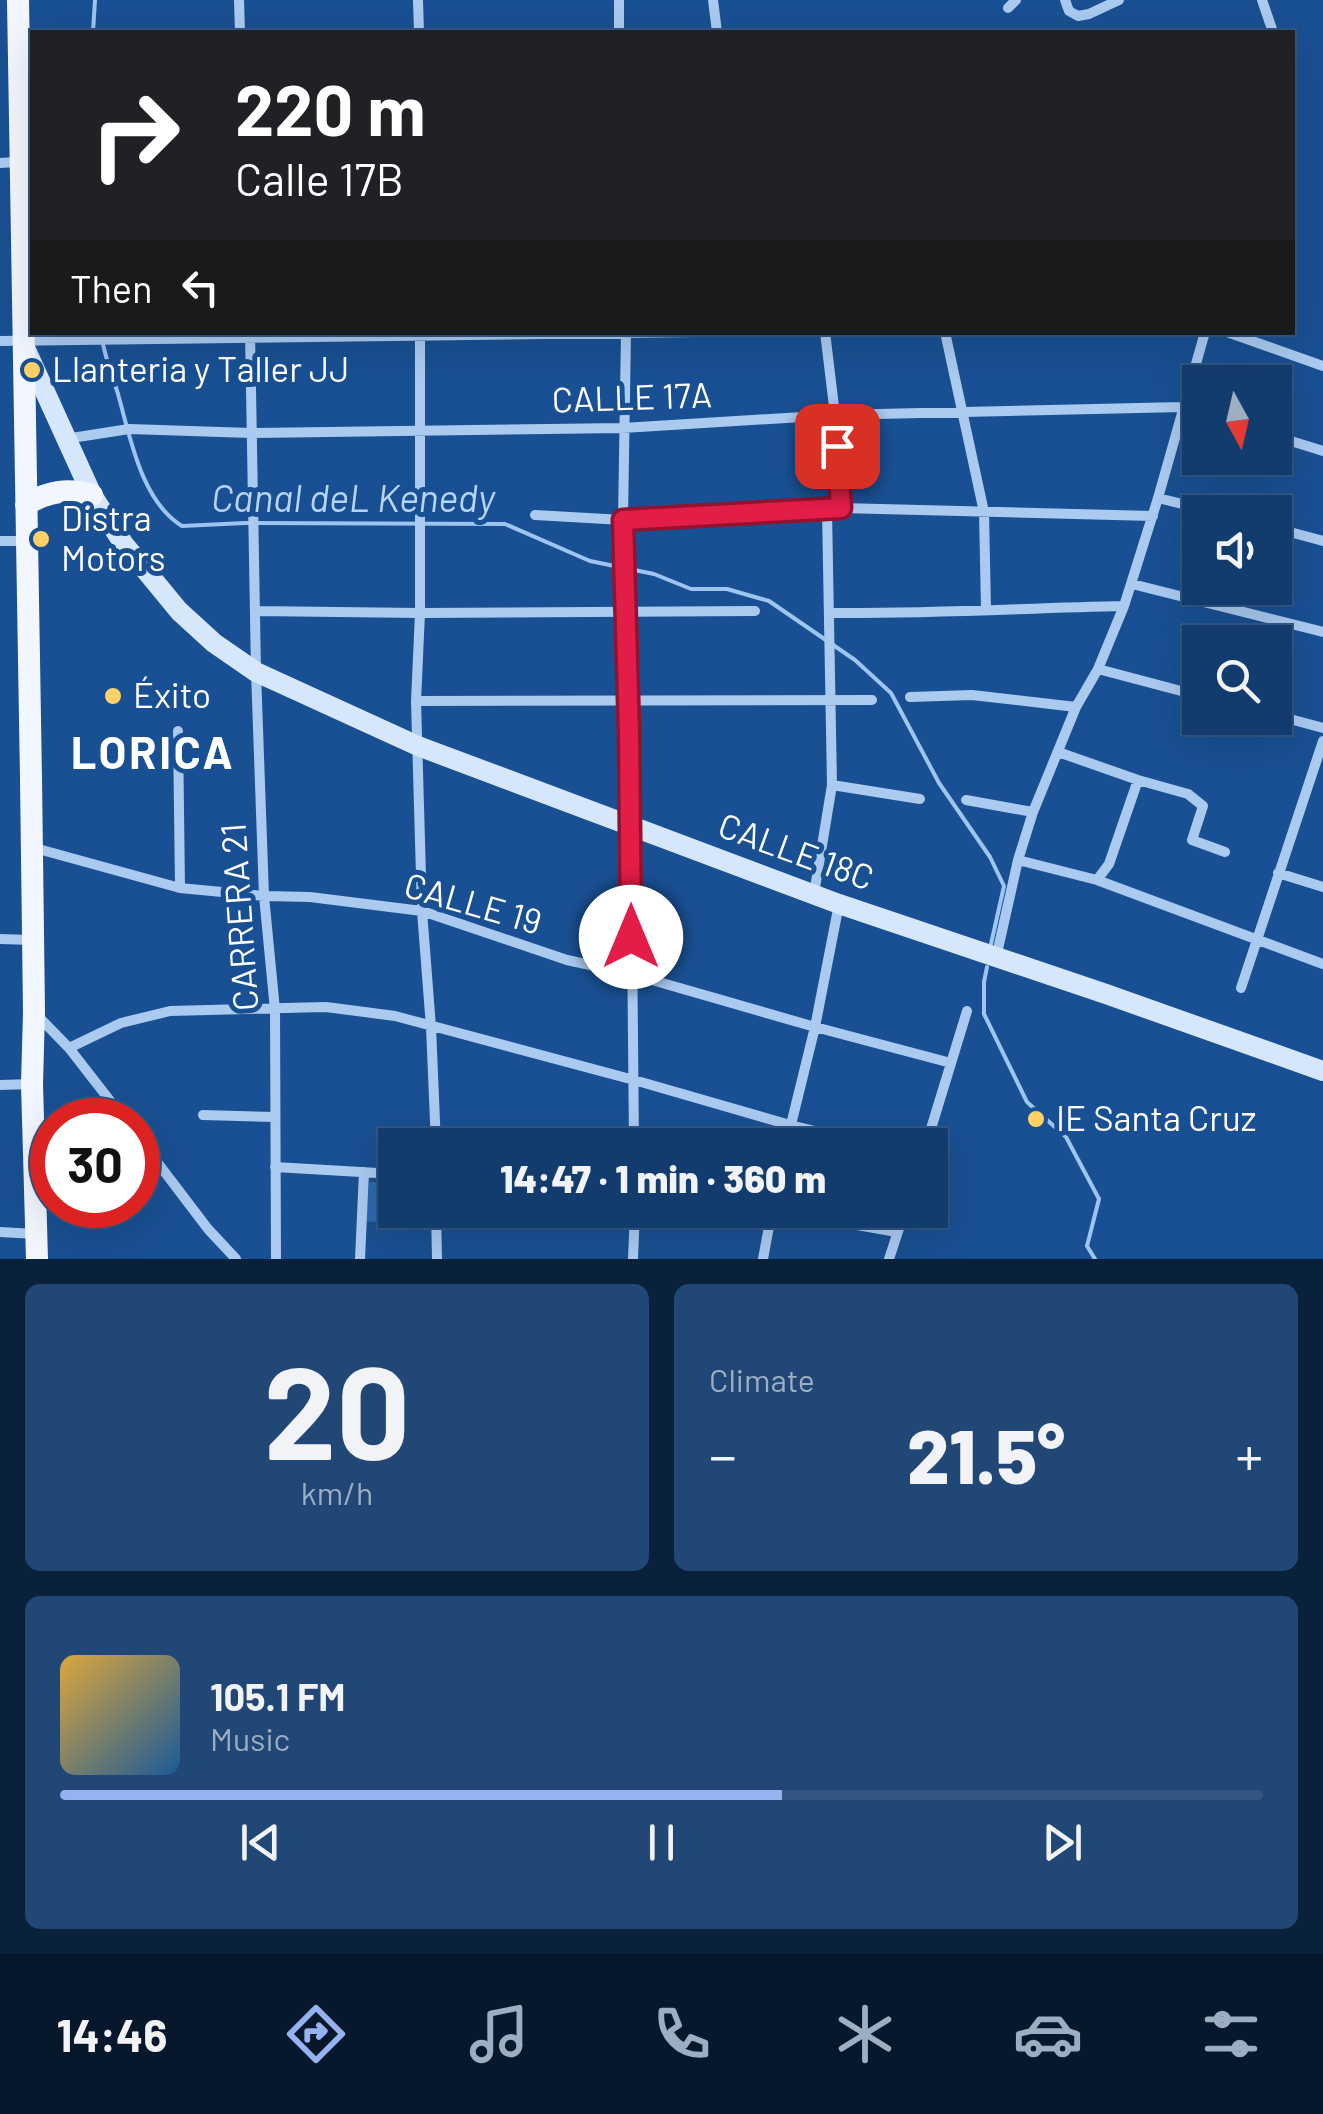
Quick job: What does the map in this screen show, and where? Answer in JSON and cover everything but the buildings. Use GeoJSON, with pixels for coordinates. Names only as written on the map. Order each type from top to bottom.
{"type":"FeatureCollection","features":[{"type":"Feature","properties":{"kind":"main road"},"geometry":{"type":"LineString","coordinates":[[18,0],[26,68],[18,161],[28,251],[11,341],[28,541],[36,1259]]}},
{"type":"Feature","properties":{"kind":"main road","name":"CALLE 18C"},"geometry":{"type":"LineString","coordinates":[[11,341],[92,495],[124,544],[179,611],[256,672],[418,746],[631,826],[840,904],[1323,1071]]}},
{"type":"Feature","properties":{"kind":"main road"},"geometry":{"type":"LineString","coordinates":[[26,505],[62,491],[92,495]]}},
{"type":"Feature","properties":{"kind":"street"},"geometry":{"type":"LineString","coordinates":[[239,0],[240,30]]}},
{"type":"Feature","properties":{"kind":"street"},"geometry":{"type":"LineString","coordinates":[[418,0],[419,30]]}},
{"type":"Feature","properties":{"kind":"street"},"geometry":{"type":"LineString","coordinates":[[618,0],[620,30]]}},
{"type":"Feature","properties":{"kind":"street"},"geometry":{"type":"LineString","coordinates":[[713,0],[717,30]]}},
{"type":"Feature","properties":{"kind":"street"},"geometry":{"type":"LineString","coordinates":[[1065,0],[1078,16],[1119,0]]}},
{"type":"Feature","properties":{"kind":"street"},"geometry":{"type":"LineString","coordinates":[[1262,0],[1272,30]]}},
{"type":"Feature","properties":{"kind":"street"},"geometry":{"type":"LineString","coordinates":[[11,341],[336,335]]}},
{"type":"Feature","properties":{"kind":"street"},"geometry":{"type":"LineString","coordinates":[[420,335],[420,613],[416,701],[422,911],[435,1128]]}},
{"type":"Feature","properties":{"kind":"street"},"geometry":{"type":"LineString","coordinates":[[626,335],[622,428],[634,1128]]}},
{"type":"Feature","properties":{"kind":"street"},"geometry":{"type":"LineString","coordinates":[[825,335],[841,508]]}},
{"type":"Feature","properties":{"kind":"street"},"geometry":{"type":"LineString","coordinates":[[946,335],[984,512],[986,609]]}},
{"type":"Feature","properties":{"kind":"street"},"geometry":{"type":"LineString","coordinates":[[1195,365],[1204,335]]}},
{"type":"Feature","properties":{"kind":"street"},"geometry":{"type":"LineString","coordinates":[[1235,335],[1323,366]]}},
{"type":"Feature","properties":{"kind":"street","name":"CARRERA 21"},"geometry":{"type":"LineString","coordinates":[[251,336],[252,532],[264,896],[274,1010],[277,1259]]}},
{"type":"Feature","properties":{"kind":"street","name":"CALLE 17A"},"geometry":{"type":"LineString","coordinates":[[65,439],[142,429],[252,433],[622,428],[964,410],[1182,407]]}},
{"type":"Feature","properties":{"kind":"street"},"geometry":{"type":"LineString","coordinates":[[996,958],[1033,812],[1076,707],[1098,669],[1124,606],[1182,411]]}},
{"type":"Feature","properties":{"kind":"street"},"geometry":{"type":"LineString","coordinates":[[1292,441],[1323,450]]}},
{"type":"Feature","properties":{"kind":"street"},"geometry":{"type":"LineString","coordinates":[[1158,498],[1182,504]]}},
{"type":"Feature","properties":{"kind":"street"},"geometry":{"type":"LineString","coordinates":[[534,515],[623,520],[841,508],[1153,516]]}},
{"type":"Feature","properties":{"kind":"street"},"geometry":{"type":"LineString","coordinates":[[814,894],[832,785],[828,510]]}},
{"type":"Feature","properties":{"kind":"street"},"geometry":{"type":"LineString","coordinates":[[1292,533],[1323,541]]}},
{"type":"Feature","properties":{"kind":"street"},"geometry":{"type":"LineString","coordinates":[[0,541],[28,541]]}},
{"type":"Feature","properties":{"kind":"street"},"geometry":{"type":"LineString","coordinates":[[1132,584],[1323,632]]}},
{"type":"Feature","properties":{"kind":"street"},"geometry":{"type":"LineString","coordinates":[[829,613],[1124,606]]}},
{"type":"Feature","properties":{"kind":"street"},"geometry":{"type":"LineString","coordinates":[[255,611],[755,611]]}},
{"type":"Feature","properties":{"kind":"street"},"geometry":{"type":"LineString","coordinates":[[1098,669],[1182,691]]}},
{"type":"Feature","properties":{"kind":"street"},"geometry":{"type":"LineString","coordinates":[[910,697],[972,695],[1076,707]]}},
{"type":"Feature","properties":{"kind":"street"},"geometry":{"type":"LineString","coordinates":[[416,701],[872,700]]}},
{"type":"Feature","properties":{"kind":"street"},"geometry":{"type":"LineString","coordinates":[[1292,720],[1323,728]]}},
{"type":"Feature","properties":{"kind":"street"},"geometry":{"type":"LineString","coordinates":[[178,731],[180,888]]}},
{"type":"Feature","properties":{"kind":"street"},"geometry":{"type":"LineString","coordinates":[[1241,988],[1323,742]]}},
{"type":"Feature","properties":{"kind":"street"},"geometry":{"type":"LineString","coordinates":[[1058,752],[1188,794],[1202,806],[1192,840],[1226,852]]}},
{"type":"Feature","properties":{"kind":"street"},"geometry":{"type":"LineString","coordinates":[[1097,880],[1109,864],[1138,780]]}},
{"type":"Feature","properties":{"kind":"street"},"geometry":{"type":"LineString","coordinates":[[832,785],[920,799]]}},
{"type":"Feature","properties":{"kind":"street"},"geometry":{"type":"LineString","coordinates":[[966,800],[1033,812]]}},
{"type":"Feature","properties":{"kind":"street","name":"CALLE 19"},"geometry":{"type":"LineString","coordinates":[[30,847],[180,888],[422,911],[568,960],[632,974],[951,1063]]}},
{"type":"Feature","properties":{"kind":"street"},"geometry":{"type":"LineString","coordinates":[[1018,860],[1097,880],[1323,964]]}},
{"type":"Feature","properties":{"kind":"street"},"geometry":{"type":"LineString","coordinates":[[1278,872],[1323,887]]}},
{"type":"Feature","properties":{"kind":"street"},"geometry":{"type":"LineString","coordinates":[[789,1128],[840,904]]}},
{"type":"Feature","properties":{"kind":"street"},"geometry":{"type":"LineString","coordinates":[[0,939],[32,940]]}},
{"type":"Feature","properties":{"kind":"street"},"geometry":{"type":"LineString","coordinates":[[69,1048],[121,1022],[170,1011],[326,1008],[395,1016],[802,1128]]}},
{"type":"Feature","properties":{"kind":"street"},"geometry":{"type":"LineString","coordinates":[[931,1128],[967,1011]]}},
{"type":"Feature","properties":{"kind":"street"},"geometry":{"type":"LineString","coordinates":[[34,1012],[69,1048],[108,1098]]}},
{"type":"Feature","properties":{"kind":"street"},"geometry":{"type":"LineString","coordinates":[[0,1085],[32,1084]]}},
{"type":"Feature","properties":{"kind":"street"},"geometry":{"type":"LineString","coordinates":[[204,1115],[275,1117]]}},
{"type":"Feature","properties":{"kind":"street"},"geometry":{"type":"LineString","coordinates":[[160,1165],[236,1259]]}},
{"type":"Feature","properties":{"kind":"street"},"geometry":{"type":"LineString","coordinates":[[275,1167],[378,1173]]}},
{"type":"Feature","properties":{"kind":"street"},"geometry":{"type":"LineString","coordinates":[[360,1259],[364,1172]]}},
{"type":"Feature","properties":{"kind":"street"},"geometry":{"type":"LineString","coordinates":[[436,1228],[437,1259]]}},
{"type":"Feature","properties":{"kind":"street"},"geometry":{"type":"LineString","coordinates":[[632,1259],[634,1228]]}},
{"type":"Feature","properties":{"kind":"street"},"geometry":{"type":"LineString","coordinates":[[762,1259],[768,1228]]}},
{"type":"Feature","properties":{"kind":"street"},"geometry":{"type":"LineString","coordinates":[[874,1228],[897,1232]]}},
{"type":"Feature","properties":{"kind":"street"},"geometry":{"type":"LineString","coordinates":[[889,1259],[898,1228]]}},
{"type":"Feature","properties":{"kind":"street"},"geometry":{"type":"LineString","coordinates":[[0,1232],[36,1234]]}},
{"type":"Feature","properties":{"kind":"shaded area"},"geometry":{"type":"Polygon","coordinates":[[[369,1182],[378,1183],[378,1222],[366,1221],[369,1182]]]}},
{"type":"Feature","properties":{"kind":"waterway","name":"Canal deL Kenedy"},"geometry":{"type":"LineString","coordinates":[[93,30],[95,0]]}},
{"type":"Feature","properties":{"kind":"waterway","name":"Canal deL Kenedy"},"geometry":{"type":"LineString","coordinates":[[102,335],[139,466],[156,501],[182,526],[505,524],[590,561],[654,574],[691,589],[727,589],[769,601],[855,660],[891,693],[939,783],[990,857],[1004,886],[991,944]]}},
{"type":"Feature","properties":{"kind":"waterway","name":"Canal deL Kenedy"},"geometry":{"type":"LineString","coordinates":[[987,967],[984,1014],[1027,1102],[1066,1137],[1099,1199],[1087,1246],[1095,1259]]}},
{"type":"Feature","properties":{"kind":"place","name":"Llanteria y Taller JJ"},"geometry":{"type":"Point","coordinates":[32,370]}},
{"type":"Feature","properties":{"kind":"place","name":"Distra Motors"},"geometry":{"type":"Point","coordinates":[41,539]}},
{"type":"Feature","properties":{"kind":"place","name":"Éxito"},"geometry":{"type":"Point","coordinates":[113,696]}},
{"type":"Feature","properties":{"kind":"place","name":"IE Santa Cruz"},"geometry":{"type":"Point","coordinates":[1036,1119]}},
{"type":"Feature","properties":{"kind":"district","name":"LORICA"},"geometry":{"type":"Point","coordinates":[153,753]}},
{"type":"Feature","properties":{"kind":"route"},"geometry":{"type":"LineString","coordinates":[[631,937],[623,520],[841,508],[837,446]]}}]}
